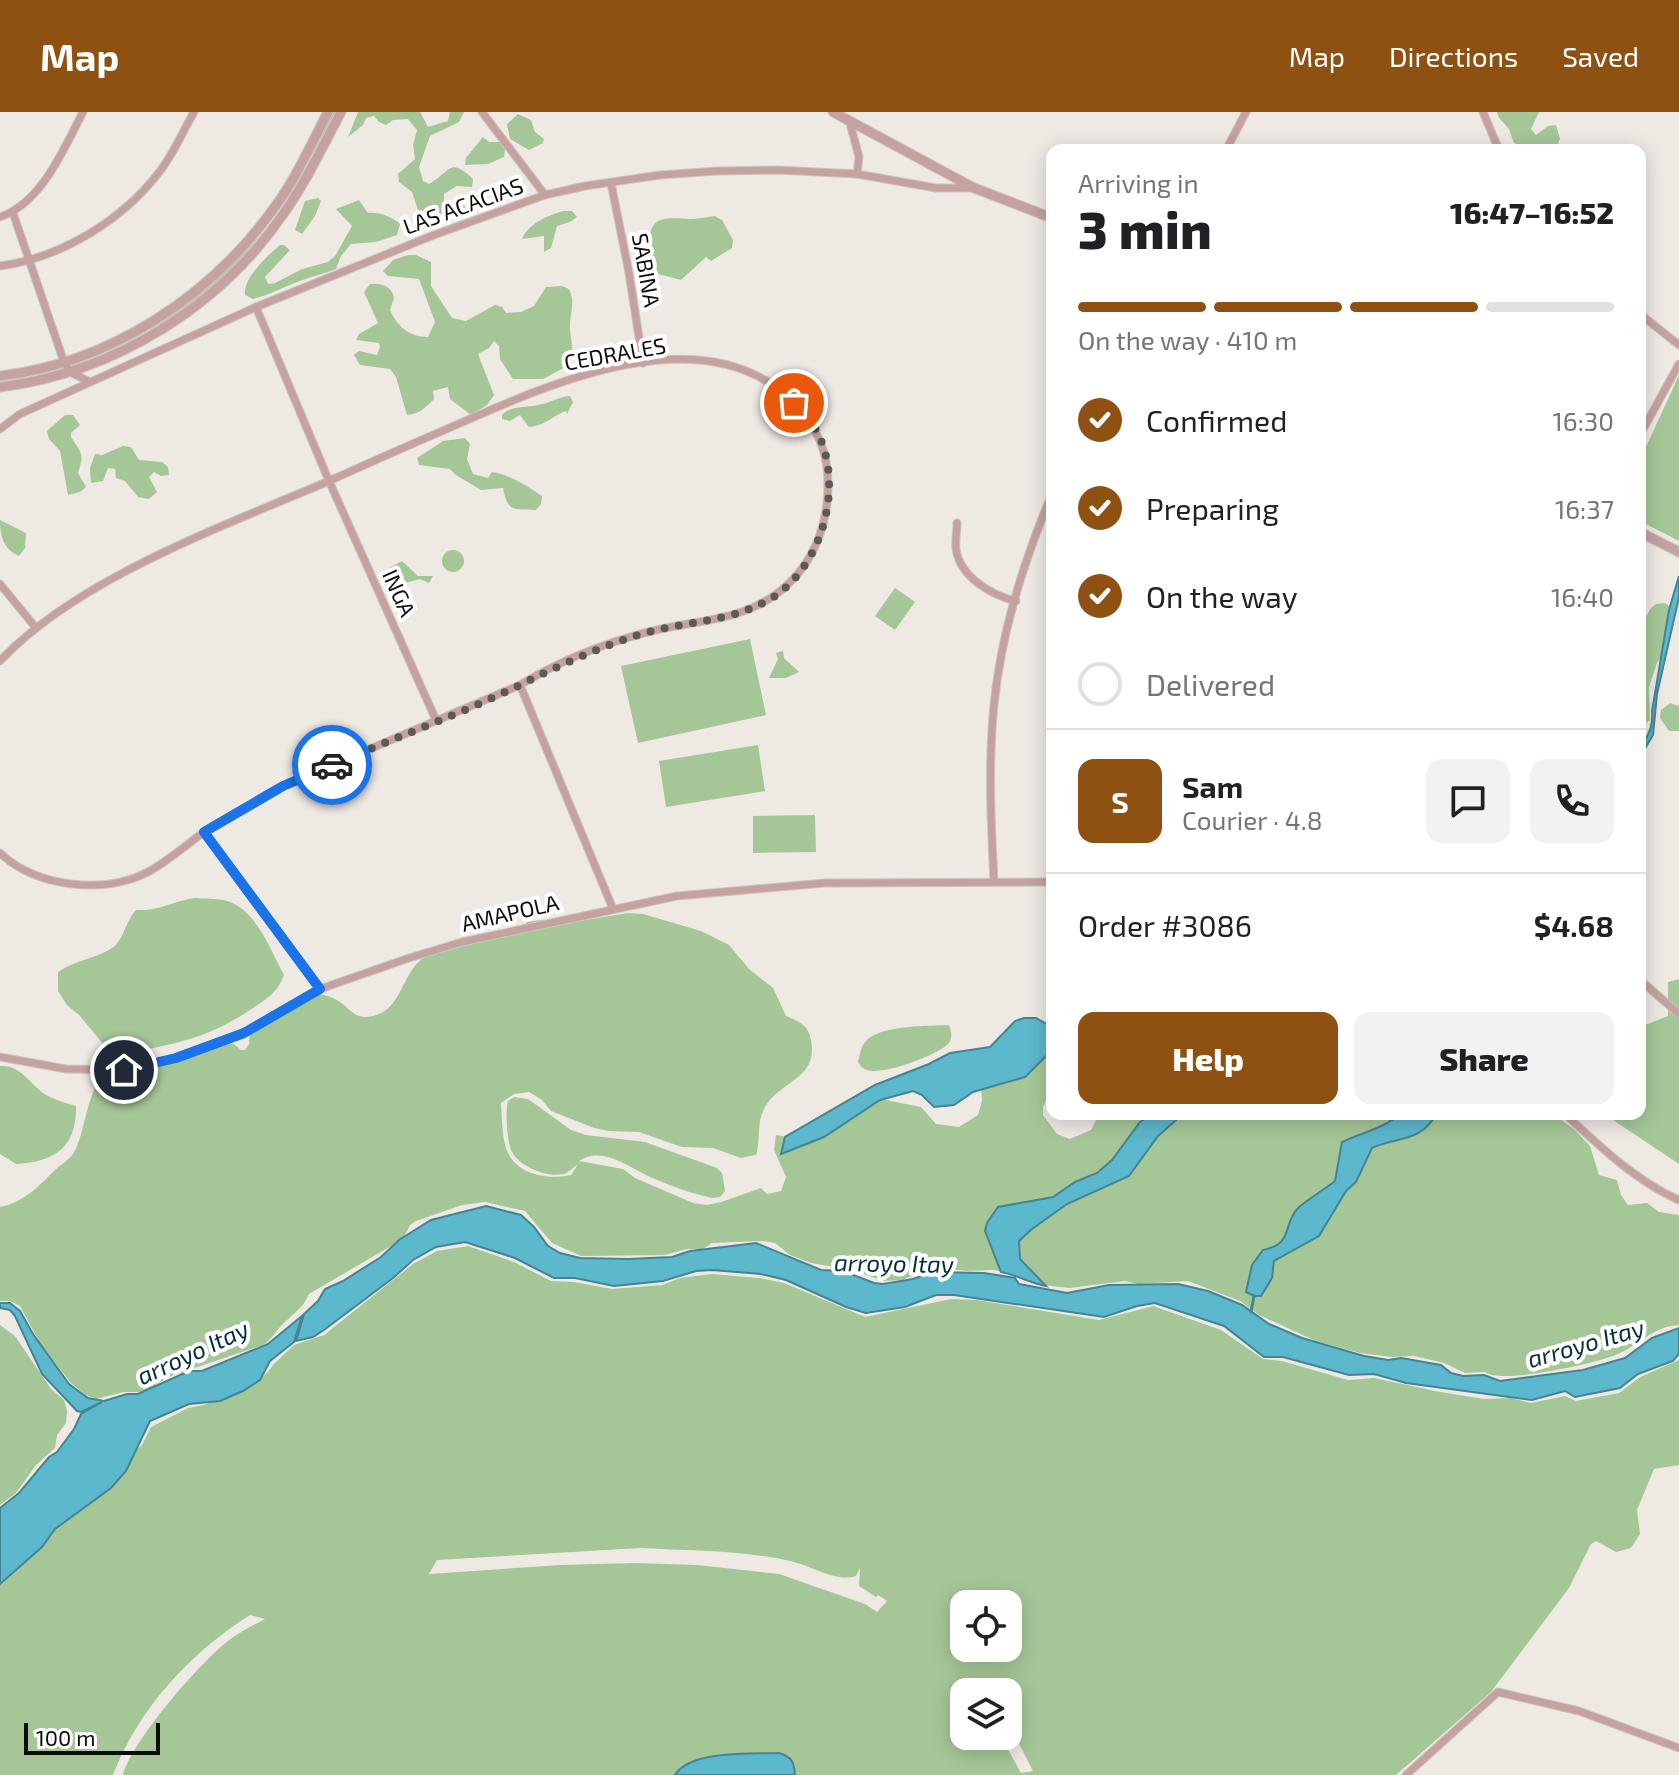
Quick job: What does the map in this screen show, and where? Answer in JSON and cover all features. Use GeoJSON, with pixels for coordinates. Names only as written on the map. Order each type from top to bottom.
{"type":"FeatureCollection","features":[{"type":"Feature","properties":{"kind":"street"},"geometry":{"type":"LineString","coordinates":[[0,217],[13,213],[49,178],[83,112]]}},
{"type":"Feature","properties":{"kind":"street"},"geometry":{"type":"LineString","coordinates":[[0,266],[29,262],[92,231],[119,213],[160,171],[194,112]]}},
{"type":"Feature","properties":{"kind":"street"},"geometry":{"type":"LineString","coordinates":[[0,376],[64,362],[105,347],[147,325],[210,279],[275,207],[328,112]]}},
{"type":"Feature","properties":{"kind":"street"},"geometry":{"type":"LineString","coordinates":[[0,387],[70,372],[143,340],[217,288],[284,214],[341,112]]}},
{"type":"Feature","properties":{"kind":"street"},"geometry":{"type":"LineString","coordinates":[[482,112],[545,195]]}},
{"type":"Feature","properties":{"kind":"street"},"geometry":{"type":"LineString","coordinates":[[833,112],[974,188],[1046,216]]}},
{"type":"Feature","properties":{"kind":"street"},"geometry":{"type":"LineString","coordinates":[[1229,144],[1246,112]]}},
{"type":"Feature","properties":{"kind":"street"},"geometry":{"type":"LineString","coordinates":[[1483,112],[1496,144]]}},
{"type":"Feature","properties":{"kind":"street"},"geometry":{"type":"LineString","coordinates":[[850,123],[859,157],[857,174]]}},
{"type":"Feature","properties":{"kind":"street","name":"LAS ACACIAS"},"geometry":{"type":"LineString","coordinates":[[0,429],[20,414],[256,307],[434,235],[545,195],[660,175],[778,170],[857,174],[936,188],[974,188]]}},
{"type":"Feature","properties":{"kind":"street","name":"SABINA"},"geometry":{"type":"LineString","coordinates":[[611,183],[643,363]]}},
{"type":"Feature","properties":{"kind":"street"},"geometry":{"type":"LineString","coordinates":[[13,213],[64,362],[70,372],[90,382]]}},
{"type":"Feature","properties":{"kind":"street"},"geometry":{"type":"LineString","coordinates":[[256,307],[329,481]]}},
{"type":"Feature","properties":{"kind":"street"},"geometry":{"type":"LineString","coordinates":[[1646,319],[1679,345]]}},
{"type":"Feature","properties":{"kind":"street","name":"CEDRALES"},"geometry":{"type":"LineString","coordinates":[[0,661],[36,628],[121,575],[174,548],[556,383],[643,363],[686,361],[734,366],[776,385],[801,409],[819,439],[826,464],[829,489],[819,540],[808,562],[789,584],[747,611],[732,617],[634,636],[550,668],[520,685],[283,786],[204,832],[148,872],[103,885],[58,882],[34,874],[0,853]]}},
{"type":"Feature","properties":{"kind":"street"},"geometry":{"type":"LineString","coordinates":[[1646,424],[1679,364]]}},
{"type":"Feature","properties":{"kind":"street"},"geometry":{"type":"LineString","coordinates":[[68,392],[70,372]]}},
{"type":"Feature","properties":{"kind":"street","name":"INGA"},"geometry":{"type":"LineString","coordinates":[[329,481],[436,720]]}},
{"type":"Feature","properties":{"kind":"street"},"geometry":{"type":"LineString","coordinates":[[994,882],[990,805],[994,703],[1001,656],[1016,601],[1033,542],[1046,514]]}},
{"type":"Feature","properties":{"kind":"street"},"geometry":{"type":"LineString","coordinates":[[957,523],[956,548],[960,563],[968,574],[995,595],[1016,601]]}},
{"type":"Feature","properties":{"kind":"street"},"geometry":{"type":"LineString","coordinates":[[1646,535],[1679,552]]}},
{"type":"Feature","properties":{"kind":"street"},"geometry":{"type":"LineString","coordinates":[[0,584],[36,628]]}},
{"type":"Feature","properties":{"kind":"street"},"geometry":{"type":"LineString","coordinates":[[520,685],[613,909]]}},
{"type":"Feature","properties":{"kind":"street"},"geometry":{"type":"LineString","coordinates":[[204,832],[320,989]]}},
{"type":"Feature","properties":{"kind":"street","name":"AMAPOLA"},"geometry":{"type":"LineString","coordinates":[[0,1057],[66,1069],[124,1070],[176,1058],[244,1033],[320,989],[462,942],[677,896],[825,883],[1046,882]]}},
{"type":"Feature","properties":{"kind":"street"},"geometry":{"type":"LineString","coordinates":[[1646,985],[1679,1014]]}},
{"type":"Feature","properties":{"kind":"street"},"geometry":{"type":"LineString","coordinates":[[1572,1120],[1630,1169],[1679,1200]]}},
{"type":"Feature","properties":{"kind":"street"},"geometry":{"type":"LineString","coordinates":[[1406,1775],[1498,1692],[1579,1711],[1679,1748]]}},
{"type":"Feature","properties":{"kind":"green space"},"geometry":{"type":"Polygon","coordinates":[[[333,112],[336,112],[306,167],[254,243],[211,288],[149,331],[213,283],[249,245],[294,181],[333,112]]]}},
{"type":"Feature","properties":{"kind":"green space"},"geometry":{"type":"Polygon","coordinates":[[[358,112],[420,112],[428,127],[448,121],[450,112],[464,112],[459,122],[430,136],[419,167],[423,181],[429,184],[454,167],[473,179],[472,187],[457,186],[444,194],[444,202],[466,207],[461,213],[440,223],[419,213],[412,192],[399,182],[398,174],[415,159],[413,145],[417,130],[408,119],[393,120],[386,125],[374,116],[366,118],[363,125],[348,137],[358,112]]]}},
{"type":"Feature","properties":{"kind":"green space"},"geometry":{"type":"Polygon","coordinates":[[[1497,112],[1539,112],[1531,129],[1536,135],[1548,126],[1556,125],[1560,139],[1558,144],[1516,144],[1497,112]]]}},
{"type":"Feature","properties":{"kind":"green space"},"geometry":{"type":"Polygon","coordinates":[[[518,114],[531,120],[535,132],[544,139],[543,143],[529,150],[510,139],[507,124],[518,114]]]}},
{"type":"Feature","properties":{"kind":"green space"},"geometry":{"type":"Polygon","coordinates":[[[483,137],[489,142],[501,142],[505,149],[504,157],[488,164],[465,165],[466,158],[483,137]]]}},
{"type":"Feature","properties":{"kind":"green space"},"geometry":{"type":"Polygon","coordinates":[[[318,198],[321,201],[315,216],[302,234],[295,230],[305,201],[318,198]]]}},
{"type":"Feature","properties":{"kind":"green space"},"geometry":{"type":"Polygon","coordinates":[[[359,200],[368,213],[386,216],[400,224],[397,235],[376,242],[351,244],[341,256],[336,269],[253,299],[245,295],[252,275],[280,245],[290,250],[265,277],[268,284],[328,262],[335,256],[352,226],[336,209],[359,200]]]}},
{"type":"Feature","properties":{"kind":"green space"},"geometry":{"type":"Polygon","coordinates":[[[563,211],[572,211],[577,217],[557,226],[551,248],[544,252],[544,236],[522,239],[534,224],[563,211]]]}},
{"type":"Feature","properties":{"kind":"green space"},"geometry":{"type":"Polygon","coordinates":[[[715,216],[722,220],[733,240],[732,248],[711,261],[706,257],[681,280],[658,274],[649,244],[652,227],[661,220],[715,216]]]}},
{"type":"Feature","properties":{"kind":"green space"},"geometry":{"type":"Polygon","coordinates":[[[408,255],[431,262],[431,286],[452,318],[466,321],[495,305],[502,307],[506,313],[521,312],[534,306],[546,287],[569,289],[572,302],[571,364],[543,379],[513,379],[500,359],[499,346],[494,341],[478,354],[494,395],[487,405],[471,415],[450,399],[448,387],[433,391],[434,399],[428,405],[419,412],[407,415],[396,377],[390,369],[360,365],[354,355],[359,351],[377,355],[380,347],[379,343],[356,340],[359,334],[378,323],[364,292],[370,284],[382,285],[391,291],[394,298],[390,310],[400,326],[409,333],[428,337],[435,322],[419,279],[388,276],[383,271],[393,260],[408,255]]]}},
{"type":"Feature","properties":{"kind":"green space"},"geometry":{"type":"Polygon","coordinates":[[[1679,375],[1679,541],[1646,524],[1646,447],[1679,375]]]}},
{"type":"Feature","properties":{"kind":"green space"},"geometry":{"type":"Polygon","coordinates":[[[570,396],[573,402],[567,414],[566,411],[540,425],[529,427],[520,415],[510,421],[502,419],[502,415],[510,410],[570,396]]]}},
{"type":"Feature","properties":{"kind":"green space"},"geometry":{"type":"Polygon","coordinates":[[[65,415],[73,415],[80,425],[71,437],[81,454],[78,473],[86,487],[68,495],[60,451],[49,439],[47,431],[65,415]]]}},
{"type":"Feature","properties":{"kind":"green space"},"geometry":{"type":"Polygon","coordinates":[[[465,438],[470,444],[467,459],[473,474],[488,478],[492,472],[498,473],[525,485],[542,496],[536,510],[512,508],[503,488],[481,490],[450,469],[419,465],[417,458],[443,441],[465,438]]]}},
{"type":"Feature","properties":{"kind":"green space"},"geometry":{"type":"Polygon","coordinates":[[[123,446],[131,447],[139,460],[162,462],[168,467],[169,475],[161,476],[154,472],[149,477],[157,492],[149,499],[138,497],[125,481],[116,478],[115,469],[108,468],[103,481],[91,483],[90,468],[95,454],[102,455],[123,446]]]}},
{"type":"Feature","properties":{"kind":"green space"},"geometry":{"type":"Polygon","coordinates":[[[0,520],[26,533],[25,548],[19,556],[9,550],[4,541],[0,520]]]}},
{"type":"Feature","properties":{"kind":"green space"},"geometry":{"type":"Polygon","coordinates":[[[453,550],[461,553],[464,561],[461,569],[453,572],[445,569],[442,561],[445,553],[453,550]]]}},
{"type":"Feature","properties":{"kind":"green space"},"geometry":{"type":"Polygon","coordinates":[[[402,561],[418,576],[433,576],[429,583],[420,579],[396,582],[389,568],[402,561]]]}},
{"type":"Feature","properties":{"kind":"green space"},"geometry":{"type":"Polygon","coordinates":[[[895,588],[915,602],[895,630],[875,616],[895,588]]]}},
{"type":"Feature","properties":{"kind":"green space"},"geometry":{"type":"Polygon","coordinates":[[[1665,603],[1671,608],[1669,640],[1649,687],[1650,720],[1646,723],[1646,617],[1656,604],[1665,603]]]}},
{"type":"Feature","properties":{"kind":"green space"},"geometry":{"type":"Polygon","coordinates":[[[750,639],[766,715],[638,743],[621,666],[750,639]]]}},
{"type":"Feature","properties":{"kind":"green space"},"geometry":{"type":"Polygon","coordinates":[[[783,651],[784,658],[799,672],[786,678],[769,678],[778,659],[776,653],[783,651]]]}},
{"type":"Feature","properties":{"kind":"green space"},"geometry":{"type":"Polygon","coordinates":[[[1670,703],[1679,706],[1679,731],[1669,731],[1660,718],[1661,710],[1670,703]]]}},
{"type":"Feature","properties":{"kind":"green space"},"geometry":{"type":"Polygon","coordinates":[[[758,745],[765,791],[666,807],[659,761],[758,745]]]}},
{"type":"Feature","properties":{"kind":"green space"},"geometry":{"type":"Polygon","coordinates":[[[815,815],[816,852],[753,853],[753,816],[815,815]]]}},
{"type":"Feature","properties":{"kind":"green space"},"geometry":{"type":"Polygon","coordinates":[[[195,898],[227,901],[246,913],[262,932],[274,954],[284,975],[281,982],[266,999],[217,1029],[167,1045],[112,1055],[67,1005],[58,991],[58,972],[112,948],[136,910],[153,909],[195,898]]]}},
{"type":"Feature","properties":{"kind":"green space"},"geometry":{"type":"Polygon","coordinates":[[[628,913],[643,914],[701,931],[729,945],[749,969],[773,988],[786,1016],[808,1031],[812,1053],[804,1071],[765,1107],[760,1119],[756,1155],[741,1158],[713,1148],[682,1147],[639,1132],[594,1128],[551,1111],[542,1100],[529,1092],[514,1094],[501,1103],[506,1148],[517,1164],[533,1174],[552,1177],[571,1175],[578,1164],[557,1175],[527,1166],[516,1157],[509,1142],[507,1120],[508,1101],[514,1097],[528,1099],[571,1130],[586,1135],[645,1142],[717,1168],[722,1173],[725,1191],[720,1197],[712,1198],[664,1183],[609,1157],[589,1157],[579,1161],[623,1169],[635,1178],[693,1203],[707,1205],[761,1188],[767,1194],[781,1191],[786,1177],[774,1150],[776,1135],[794,1138],[876,1098],[921,1107],[936,1124],[959,1127],[978,1115],[982,1101],[981,1086],[1046,1045],[1043,1115],[1057,1134],[1070,1139],[1091,1130],[1096,1120],[1561,1120],[1590,1146],[1599,1175],[1617,1180],[1628,1205],[1647,1203],[1659,1212],[1679,1215],[1679,1325],[1654,1332],[1618,1354],[1571,1367],[1509,1376],[1465,1373],[1444,1363],[1414,1356],[1360,1353],[1316,1341],[1259,1315],[1240,1301],[1188,1281],[1138,1284],[1125,1281],[1070,1288],[1042,1285],[994,1270],[966,1271],[936,1267],[902,1280],[884,1281],[852,1270],[811,1263],[790,1255],[775,1243],[763,1241],[712,1243],[703,1249],[687,1249],[665,1255],[581,1256],[552,1243],[525,1211],[485,1202],[462,1205],[416,1221],[410,1225],[403,1239],[309,1294],[300,1308],[263,1345],[168,1377],[144,1392],[124,1392],[96,1399],[86,1395],[70,1382],[40,1343],[20,1306],[10,1301],[0,1301],[0,1207],[30,1193],[71,1156],[79,1143],[92,1096],[98,1083],[107,1075],[118,1074],[134,1082],[173,1058],[225,1042],[245,1050],[249,1044],[250,1029],[260,1019],[274,1014],[306,992],[339,1001],[362,1017],[379,1014],[394,1001],[415,965],[433,952],[468,941],[517,933],[527,922],[541,920],[555,925],[628,913]]]}},
{"type":"Feature","properties":{"kind":"green space"},"geometry":{"type":"Polygon","coordinates":[[[1679,979],[1679,1164],[1613,1120],[1646,1120],[1646,1025],[1668,1016],[1668,982],[1679,979]]]}},
{"type":"Feature","properties":{"kind":"green space"},"geometry":{"type":"Polygon","coordinates":[[[949,1025],[949,1043],[922,1058],[874,1071],[863,1068],[858,1062],[864,1044],[876,1034],[907,1027],[949,1025]]]}},
{"type":"Feature","properties":{"kind":"green space"},"geometry":{"type":"Polygon","coordinates":[[[0,1066],[15,1069],[43,1093],[76,1106],[73,1132],[61,1150],[52,1156],[16,1164],[0,1154],[0,1066]]]}},
{"type":"Feature","properties":{"kind":"green space"},"geometry":{"type":"Polygon","coordinates":[[[468,1246],[514,1262],[551,1281],[612,1289],[662,1285],[680,1278],[712,1274],[759,1278],[784,1283],[865,1317],[951,1299],[977,1300],[1099,1320],[1153,1306],[1221,1330],[1263,1359],[1282,1361],[1348,1380],[1374,1378],[1484,1399],[1511,1398],[1531,1403],[1565,1396],[1576,1401],[1619,1393],[1640,1377],[1679,1360],[1679,1465],[1654,1469],[1637,1510],[1640,1534],[1631,1548],[1616,1552],[1596,1541],[1591,1544],[1569,1588],[1491,1692],[1396,1775],[123,1775],[139,1742],[187,1681],[219,1648],[265,1619],[250,1615],[207,1647],[169,1684],[137,1727],[113,1775],[0,1775],[0,1569],[142,1445],[151,1427],[188,1408],[204,1405],[248,1386],[266,1374],[294,1345],[324,1335],[413,1264],[437,1251],[468,1246]],[[641,1548],[437,1560],[429,1574],[560,1565],[697,1565],[779,1574],[865,1604],[877,1612],[887,1601],[859,1586],[860,1568],[856,1576],[849,1578],[772,1557],[641,1548]]]}},
{"type":"Feature","properties":{"kind":"green space"},"geometry":{"type":"Polygon","coordinates":[[[0,1325],[15,1336],[51,1389],[64,1400],[67,1411],[66,1423],[57,1435],[55,1448],[36,1465],[16,1493],[0,1505],[0,1325]]]}},
{"type":"Feature","properties":{"kind":"water"},"geometry":{"type":"Polygon","coordinates":[[[1679,576],[1679,597],[1657,694],[1653,735],[1646,747],[1646,738],[1651,725],[1669,610],[1679,576]]]}},
{"type":"Feature","properties":{"kind":"water"},"geometry":{"type":"Polygon","coordinates":[[[1036,1018],[1046,1024],[1046,1056],[1025,1077],[973,1092],[954,1105],[934,1107],[913,1091],[880,1100],[824,1137],[781,1154],[785,1137],[875,1085],[950,1053],[990,1047],[1015,1021],[1036,1018]]]}},
{"type":"Feature","properties":{"kind":"water"},"geometry":{"type":"Polygon","coordinates":[[[1176,1120],[1158,1136],[1129,1176],[1067,1204],[1019,1241],[1020,1259],[1046,1286],[1001,1272],[985,1231],[998,1207],[1053,1197],[1075,1182],[1097,1173],[1112,1160],[1140,1122],[1176,1120]]]}},
{"type":"Feature","properties":{"kind":"water"},"geometry":{"type":"Polygon","coordinates":[[[1391,1120],[1432,1120],[1416,1134],[1372,1148],[1356,1182],[1346,1191],[1319,1236],[1274,1261],[1272,1278],[1261,1296],[1246,1292],[1252,1265],[1263,1250],[1283,1239],[1298,1208],[1335,1181],[1342,1142],[1391,1120]]]}},
{"type":"Feature","properties":{"kind":"water"},"geometry":{"type":"Polygon","coordinates":[[[486,1206],[521,1215],[548,1246],[580,1258],[672,1257],[690,1251],[756,1243],[821,1270],[843,1271],[883,1284],[932,1272],[984,1273],[1015,1278],[1019,1284],[1067,1293],[1109,1285],[1178,1284],[1208,1291],[1242,1305],[1269,1324],[1302,1338],[1364,1356],[1441,1365],[1451,1373],[1484,1375],[1500,1381],[1583,1370],[1625,1358],[1652,1338],[1679,1328],[1679,1354],[1673,1361],[1638,1374],[1620,1388],[1575,1397],[1565,1391],[1532,1400],[1406,1383],[1374,1374],[1349,1375],[1283,1357],[1264,1357],[1224,1326],[1155,1303],[1104,1317],[936,1295],[905,1307],[866,1313],[786,1280],[761,1274],[696,1271],[663,1281],[614,1286],[575,1278],[554,1278],[515,1258],[465,1242],[436,1247],[413,1260],[324,1330],[313,1337],[296,1341],[304,1314],[325,1289],[381,1257],[399,1240],[431,1220],[486,1206]]]}},
{"type":"Feature","properties":{"kind":"water"},"geometry":{"type":"Polygon","coordinates":[[[0,1303],[10,1303],[20,1311],[69,1384],[88,1398],[104,1401],[138,1394],[189,1371],[202,1371],[268,1344],[302,1316],[294,1342],[270,1361],[260,1380],[220,1401],[189,1404],[150,1421],[126,1471],[111,1488],[55,1529],[42,1547],[0,1584],[0,1508],[19,1493],[49,1457],[57,1452],[81,1414],[102,1402],[77,1411],[42,1374],[15,1316],[10,1310],[0,1308],[0,1303]]]}},
{"type":"Feature","properties":{"kind":"water"},"geometry":{"type":"Polygon","coordinates":[[[779,1753],[792,1761],[795,1775],[675,1775],[683,1767],[707,1757],[779,1753]]]}},
{"type":"Feature","properties":{"kind":"waterway"},"geometry":{"type":"LineString","coordinates":[[1251,1312],[1254,1296]]}},
{"type":"Feature","properties":{"kind":"way so far"},"geometry":{"type":"LineString","coordinates":[[332,765],[520,685],[572,659],[648,632],[732,617],[778,594],[808,562],[819,540],[829,489],[819,439],[794,403]]}},
{"type":"Feature","properties":{"kind":"route"},"geometry":{"type":"LineString","coordinates":[[124,1070],[176,1058],[244,1033],[320,989],[204,832],[256,800],[332,765]]}},
{"type":"Feature","properties":{"kind":"water label","name":"arroyo Itay"},"geometry":{"type":"Point","coordinates":[894,1264]}},
{"type":"Feature","properties":{"kind":"water label","name":"arroyo Itay"},"geometry":{"type":"Point","coordinates":[1586,1344]}},
{"type":"Feature","properties":{"kind":"water label","name":"arroyo Itay"},"geometry":{"type":"Point","coordinates":[193,1353]}}]}
